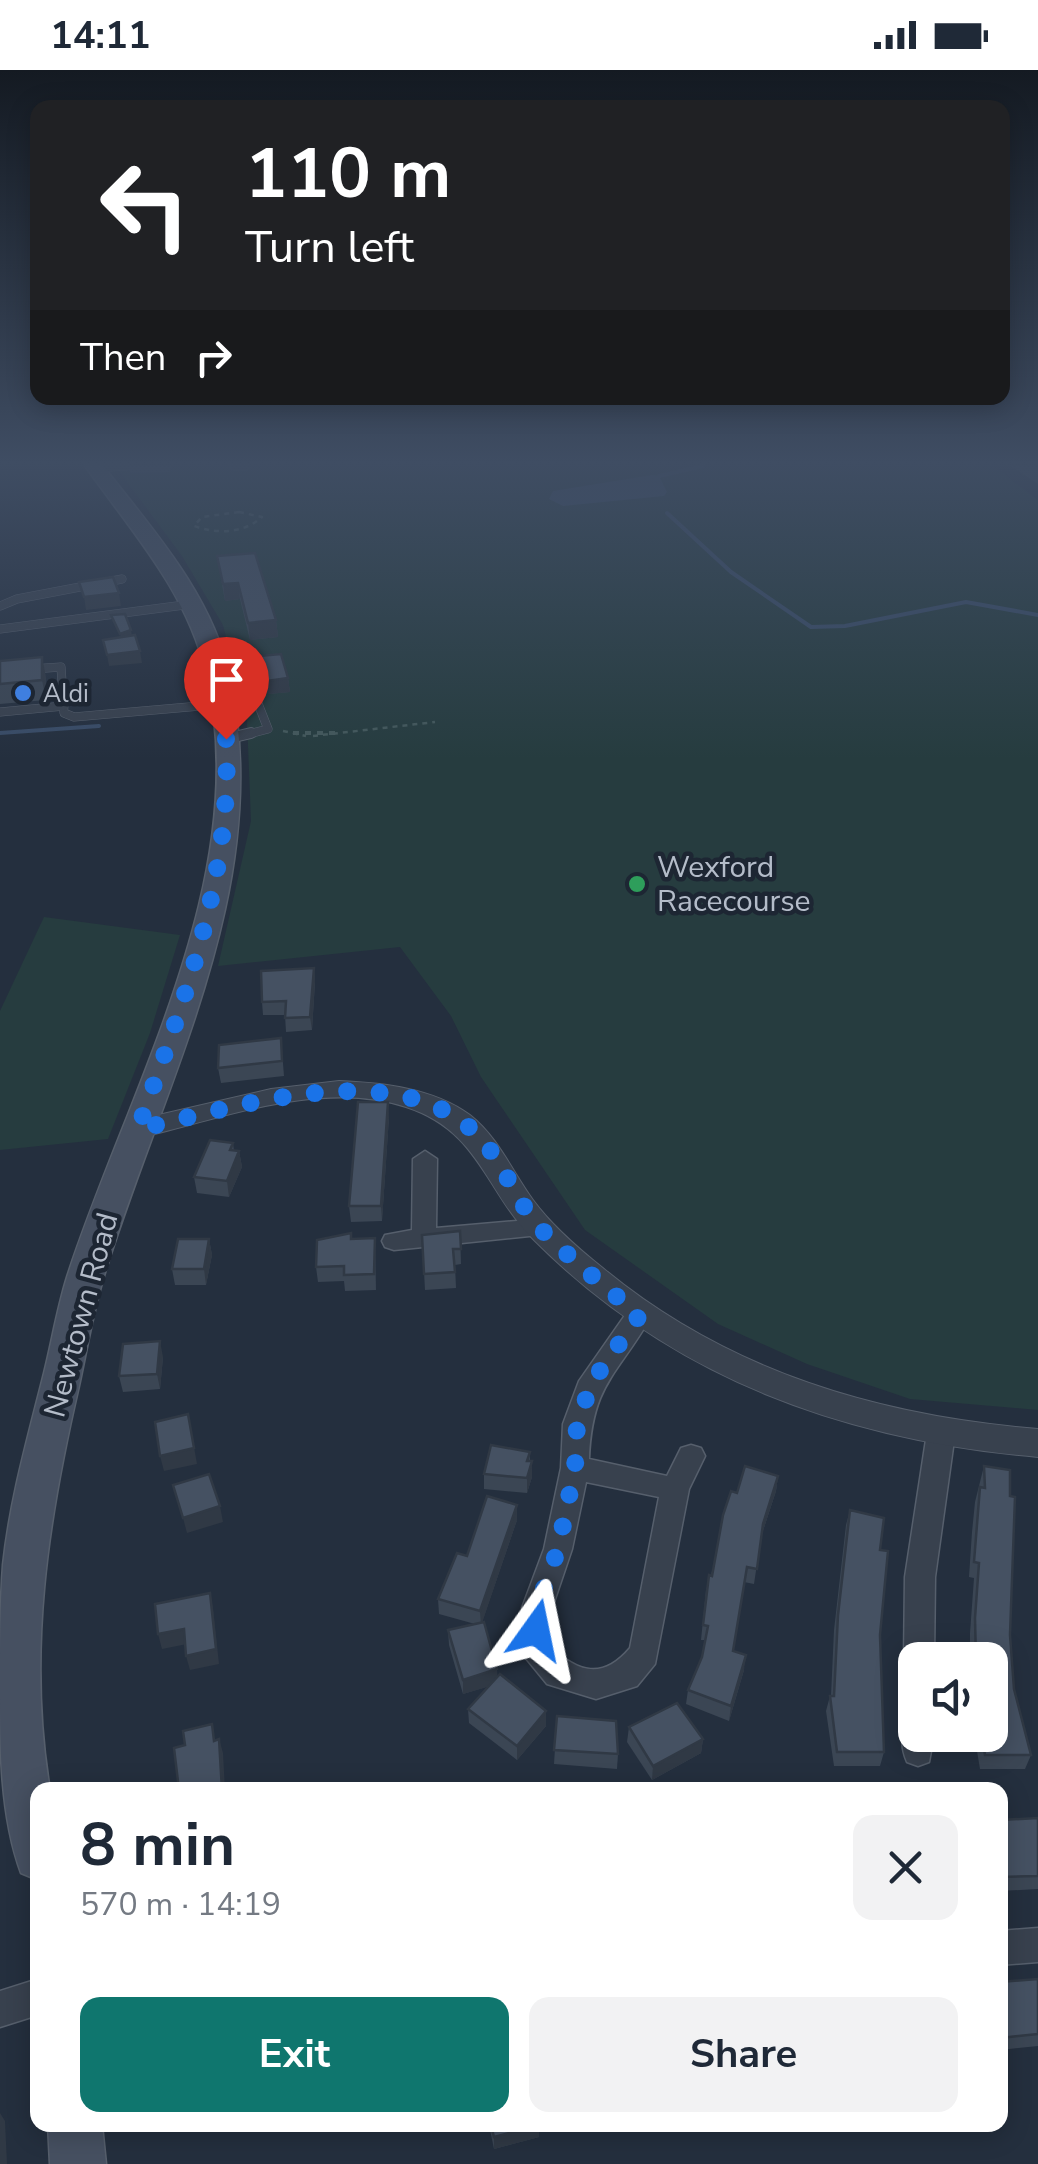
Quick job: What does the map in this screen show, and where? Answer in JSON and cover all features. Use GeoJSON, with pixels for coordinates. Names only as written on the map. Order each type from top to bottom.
{"type":"FeatureCollection","features":[{"type":"Feature","properties":{"kind":"main road","name":"Newtown Road"},"geometry":{"type":"LineString","coordinates":[[30,1803],[20,1737],[20,1622],[31,1511],[85,1278],[188,985],[222,852],[228,780],[222,699],[192,604],[168,564]]}},
{"type":"Feature","properties":{"kind":"main road"},"geometry":{"type":"LineString","coordinates":[[75,2132],[78,2164]]}},
{"type":"Feature","properties":{"kind":"street"},"geometry":{"type":"LineString","coordinates":[[138,1129],[321,1090],[368,1090],[408,1098],[447,1113],[481,1138],[540,1228],[639,1316],[706,1354],[782,1391],[941,1434],[1038,1443]]}},
{"type":"Feature","properties":{"kind":"street"},"geometry":{"type":"LineString","coordinates":[[424,1238],[426,1159]]}},
{"type":"Feature","properties":{"kind":"street"},"geometry":{"type":"LineString","coordinates":[[394,1240],[540,1228]]}},
{"type":"Feature","properties":{"kind":"street"},"geometry":{"type":"LineString","coordinates":[[639,1316],[592,1382],[577,1424],[575,1468],[558,1549],[537,1608],[536,1651],[558,1674],[596,1685],[626,1676],[644,1654],[675,1490],[690,1456]]}},
{"type":"Feature","properties":{"kind":"street"},"geometry":{"type":"LineString","coordinates":[[919,1642],[920,1577],[941,1434]]}},
{"type":"Feature","properties":{"kind":"street"},"geometry":{"type":"LineString","coordinates":[[575,1468],[675,1490]]}},
{"type":"Feature","properties":{"kind":"street"},"geometry":{"type":"LineString","coordinates":[[1008,1947],[1038,1945]]}},
{"type":"Feature","properties":{"kind":"street"},"geometry":{"type":"LineString","coordinates":[[0,2009],[30,2000]]}},
{"type":"Feature","properties":{"kind":"lane"},"geometry":{"type":"LineString","coordinates":[[0,606],[17,599],[122,579]]}},
{"type":"Feature","properties":{"kind":"lane"},"geometry":{"type":"LineString","coordinates":[[0,629],[192,604]]}},
{"type":"Feature","properties":{"kind":"lane"},"geometry":{"type":"LineString","coordinates":[[19,671],[61,666],[64,713],[82,717],[222,699],[268,729]]}},
{"type":"Feature","properties":{"kind":"lane"},"geometry":{"type":"LineString","coordinates":[[222,699],[268,729]]}},
{"type":"Feature","properties":{"kind":"lane"},"geometry":{"type":"LineString","coordinates":[[0,712],[64,706]]}},
{"type":"Feature","properties":{"kind":"path"},"geometry":{"type":"LineString","coordinates":[[222,699],[245,641]]}},
{"type":"Feature","properties":{"kind":"path"},"geometry":{"type":"LineString","coordinates":[[268,729],[308,736],[435,722]]}},
{"type":"Feature","properties":{"kind":"green space","name":"Wexford Racecourse"},"geometry":{"type":"Polygon","coordinates":[[[187,564],[1038,564],[1038,1410],[910,1399],[807,1364],[718,1324],[585,1230],[481,1077],[451,1016],[400,947],[218,966],[251,821],[247,720],[223,625],[187,564]]]}},
{"type":"Feature","properties":{"kind":"green space"},"geometry":{"type":"Polygon","coordinates":[[[44,917],[180,935],[150,1033],[108,1139],[0,1150],[0,1011],[44,917]]]}},
{"type":"Feature","properties":{"kind":"building"},"geometry":{"type":"Polygon","coordinates":[[[219,564],[258,564],[276,620],[248,623],[238,583],[223,584],[219,564]]]}},
{"type":"Feature","properties":{"kind":"building"},"geometry":{"type":"Polygon","coordinates":[[[113,577],[119,593],[84,597],[79,582],[113,577]]]}},
{"type":"Feature","properties":{"kind":"building"},"geometry":{"type":"Polygon","coordinates":[[[125,614],[131,630],[120,634],[111,615],[125,614]]]}},
{"type":"Feature","properties":{"kind":"building"},"geometry":{"type":"Polygon","coordinates":[[[135,635],[140,651],[107,655],[103,640],[135,635]]]}},
{"type":"Feature","properties":{"kind":"building"},"geometry":{"type":"Polygon","coordinates":[[[281,654],[288,678],[267,681],[259,656],[281,654]]]}},
{"type":"Feature","properties":{"kind":"building"},"geometry":{"type":"Polygon","coordinates":[[[42,657],[42,680],[0,684],[0,661],[42,657]]]}},
{"type":"Feature","properties":{"kind":"building"},"geometry":{"type":"Polygon","coordinates":[[[314,968],[310,1017],[285,1018],[286,1001],[262,1002],[261,971],[314,968]]]}},
{"type":"Feature","properties":{"kind":"building"},"geometry":{"type":"Polygon","coordinates":[[[281,1038],[282,1061],[218,1068],[219,1045],[281,1038]]]}},
{"type":"Feature","properties":{"kind":"building"},"geometry":{"type":"Polygon","coordinates":[[[358,1102],[388,1102],[381,1206],[349,1206],[358,1102]]]}},
{"type":"Feature","properties":{"kind":"building"},"geometry":{"type":"Polygon","coordinates":[[[210,1140],[233,1143],[230,1150],[239,1151],[227,1181],[194,1177],[210,1140]]]}},
{"type":"Feature","properties":{"kind":"building"},"geometry":{"type":"Polygon","coordinates":[[[460,1231],[461,1249],[453,1249],[455,1272],[424,1274],[422,1235],[460,1231]]]}},
{"type":"Feature","properties":{"kind":"building"},"geometry":{"type":"Polygon","coordinates":[[[351,1233],[351,1239],[375,1238],[374,1274],[344,1275],[344,1266],[316,1267],[317,1240],[351,1233]]]}},
{"type":"Feature","properties":{"kind":"building"},"geometry":{"type":"Polygon","coordinates":[[[178,1239],[209,1239],[204,1269],[172,1269],[178,1239]]]}},
{"type":"Feature","properties":{"kind":"building"},"geometry":{"type":"Polygon","coordinates":[[[160,1341],[157,1374],[119,1376],[123,1344],[160,1341]]]}},
{"type":"Feature","properties":{"kind":"building"},"geometry":{"type":"Polygon","coordinates":[[[188,1414],[194,1448],[160,1456],[155,1422],[188,1414]]]}},
{"type":"Feature","properties":{"kind":"building"},"geometry":{"type":"Polygon","coordinates":[[[491,1445],[530,1452],[527,1461],[532,1461],[527,1478],[484,1474],[491,1445]]]}},
{"type":"Feature","properties":{"kind":"building"},"geometry":{"type":"Polygon","coordinates":[[[745,1466],[778,1476],[763,1524],[757,1569],[747,1567],[733,1651],[746,1655],[731,1706],[688,1690],[702,1657],[708,1626],[703,1625],[709,1575],[712,1576],[723,1515],[731,1491],[737,1493],[745,1466]]]}},
{"type":"Feature","properties":{"kind":"building"},"geometry":{"type":"Polygon","coordinates":[[[984,1466],[1010,1470],[1010,1496],[1015,1497],[1010,1635],[1014,1689],[1031,1755],[985,1755],[985,1752],[1008,1752],[1008,1642],[976,1642],[979,1563],[974,1562],[980,1487],[985,1488],[984,1466]]]}},
{"type":"Feature","properties":{"kind":"building"},"geometry":{"type":"Polygon","coordinates":[[[209,1474],[220,1506],[183,1518],[173,1485],[209,1474]]]}},
{"type":"Feature","properties":{"kind":"building"},"geometry":{"type":"Polygon","coordinates":[[[487,1496],[517,1505],[480,1611],[438,1599],[457,1553],[467,1556],[487,1496]]]}},
{"type":"Feature","properties":{"kind":"building"},"geometry":{"type":"Polygon","coordinates":[[[850,1510],[884,1518],[880,1550],[888,1551],[880,1635],[884,1752],[837,1752],[830,1696],[834,1696],[850,1510]]]}},
{"type":"Feature","properties":{"kind":"building"},"geometry":{"type":"Polygon","coordinates":[[[210,1593],[216,1649],[186,1656],[184,1629],[158,1634],[155,1604],[210,1593]]]}},
{"type":"Feature","properties":{"kind":"building"},"geometry":{"type":"Polygon","coordinates":[[[484,1622],[497,1669],[463,1680],[448,1630],[484,1622]]]}},
{"type":"Feature","properties":{"kind":"building"},"geometry":{"type":"Polygon","coordinates":[[[500,1674],[546,1711],[517,1746],[468,1709],[500,1674]]]}},
{"type":"Feature","properties":{"kind":"building"},"geometry":{"type":"Polygon","coordinates":[[[677,1703],[703,1739],[653,1766],[629,1727],[677,1703]]]}},
{"type":"Feature","properties":{"kind":"building"},"geometry":{"type":"Polygon","coordinates":[[[557,1716],[616,1721],[618,1754],[554,1750],[557,1716]]]}},
{"type":"Feature","properties":{"kind":"building"},"geometry":{"type":"Polygon","coordinates":[[[212,1724],[214,1741],[219,1739],[222,1782],[178,1782],[174,1748],[185,1745],[183,1731],[212,1724]]]}},
{"type":"Feature","properties":{"kind":"building"},"geometry":{"type":"Polygon","coordinates":[[[1038,1818],[1038,1876],[1008,1877],[1008,1820],[1038,1818]]]}},
{"type":"Feature","properties":{"kind":"building"},"geometry":{"type":"Polygon","coordinates":[[[1038,1979],[1038,2034],[1008,2037],[1008,1981],[1038,1979]]]}},
{"type":"Feature","properties":{"kind":"waterway"},"geometry":{"type":"LineString","coordinates":[[722,564],[811,627],[845,626],[966,602],[1038,615]]}},
{"type":"Feature","properties":{"kind":"waterway"},"geometry":{"type":"LineString","coordinates":[[0,733],[99,726]]}},
{"type":"Feature","properties":{"kind":"place","name":"Aldi"},"geometry":{"type":"Point","coordinates":[23,693]}},
{"type":"Feature","properties":{"kind":"place","name":"Wexford Racecourse"},"geometry":{"type":"Point","coordinates":[637,884]}},
{"type":"Feature","properties":{"kind":"route"},"geometry":{"type":"LineString","coordinates":[[226,739],[228,780],[222,852],[188,985],[138,1129],[321,1090],[368,1090],[408,1098],[447,1113],[481,1138],[540,1228],[639,1316],[592,1382],[577,1424],[575,1468],[558,1549],[537,1608],[536,1630]]}}]}
